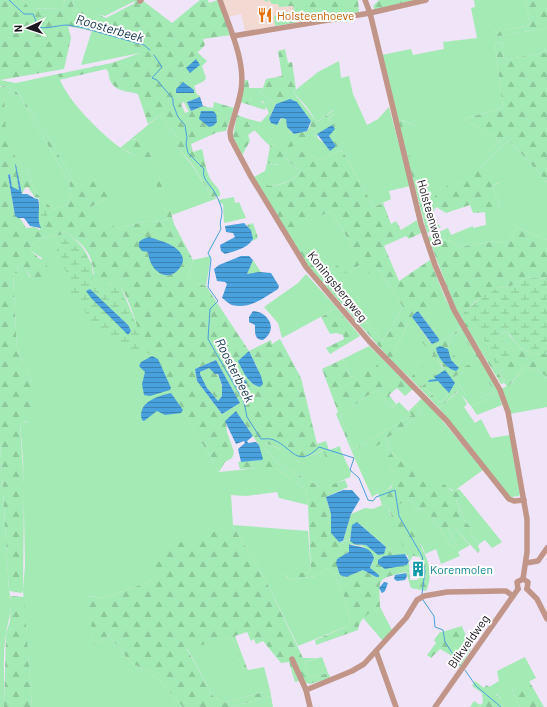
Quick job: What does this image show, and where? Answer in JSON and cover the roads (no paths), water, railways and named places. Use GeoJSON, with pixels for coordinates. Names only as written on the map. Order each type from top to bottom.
{"type":"FeatureCollection","features":[{"type":"Feature","properties":{"kind":"street"},"geometry":{"type":"LineString","coordinates":[[220,0],[233,36],[370,13],[426,0]]}},
{"type":"Feature","properties":{"kind":"street","name":"Holsteenweg"},"geometry":{"type":"LineString","coordinates":[[365,0],[370,13],[421,224],[435,265],[454,310],[500,390],[508,412],[524,500],[528,537],[523,579]]}},
{"type":"Feature","properties":{"kind":"street","name":"Koningsbergweg"},"geometry":{"type":"LineString","coordinates":[[233,36],[241,67],[242,89],[230,132],[230,139],[283,231],[306,267],[369,340],[447,421],[508,499],[514,501],[524,500]]}},
{"type":"Feature","properties":{"kind":"street"},"geometry":{"type":"LineString","coordinates":[[526,563],[538,561],[547,548]]}},
{"type":"Feature","properties":{"kind":"street"},"geometry":{"type":"LineString","coordinates":[[523,579],[528,582],[527,589],[524,591],[518,589],[517,582],[523,579]]}},
{"type":"Feature","properties":{"kind":"street","name":"Blikveldweg"},"geometry":{"type":"LineString","coordinates":[[435,707],[518,589]]}},
{"type":"Feature","properties":{"kind":"street"},"geometry":{"type":"LineString","coordinates":[[527,589],[537,599],[547,617]]}},
{"type":"Feature","properties":{"kind":"street"},"geometry":{"type":"LineString","coordinates":[[306,690],[358,668],[376,651],[406,618],[417,600],[424,596],[447,592],[501,590],[506,591],[513,596]]}},
{"type":"Feature","properties":{"kind":"street"},"geometry":{"type":"LineString","coordinates":[[376,651],[396,707]]}},
{"type":"Feature","properties":{"kind":"street"},"geometry":{"type":"LineString","coordinates":[[292,659],[306,690],[310,707]]}},
{"type":"Feature","properties":{"kind":"water"},"geometry":{"type":"Polygon","coordinates":[[[196,59],[200,65],[190,73],[186,68],[196,59]]]}},
{"type":"Feature","properties":{"kind":"water"},"geometry":{"type":"Polygon","coordinates":[[[183,82],[194,90],[194,93],[176,93],[176,89],[183,82]]]}},
{"type":"Feature","properties":{"kind":"water"},"geometry":{"type":"Polygon","coordinates":[[[200,97],[203,106],[191,111],[187,102],[200,97]]]}},
{"type":"Feature","properties":{"kind":"water"},"geometry":{"type":"Polygon","coordinates":[[[290,99],[297,102],[311,121],[307,131],[294,134],[287,127],[286,119],[281,118],[277,125],[271,123],[269,119],[276,104],[290,99]]]}},
{"type":"Feature","properties":{"kind":"water"},"geometry":{"type":"Polygon","coordinates":[[[201,111],[213,111],[216,114],[217,122],[213,126],[209,127],[199,119],[201,111]]]}},
{"type":"Feature","properties":{"kind":"water"},"geometry":{"type":"Polygon","coordinates":[[[332,125],[335,129],[329,136],[336,146],[330,151],[317,134],[332,125]]]}},
{"type":"Feature","properties":{"kind":"water"},"geometry":{"type":"Polygon","coordinates":[[[15,164],[22,194],[27,194],[38,199],[39,221],[41,228],[30,226],[24,218],[18,218],[15,216],[8,175],[10,174],[12,187],[19,190],[15,164]]]}},
{"type":"Feature","properties":{"kind":"water"},"geometry":{"type":"Polygon","coordinates":[[[244,223],[251,230],[253,239],[245,247],[225,254],[221,251],[220,245],[235,237],[233,233],[226,232],[225,226],[244,223]]]}},
{"type":"Feature","properties":{"kind":"water"},"geometry":{"type":"Polygon","coordinates":[[[149,237],[165,242],[179,251],[183,261],[176,272],[165,275],[161,274],[153,267],[148,252],[142,251],[139,247],[139,242],[149,237]]]}},
{"type":"Feature","properties":{"kind":"water"},"geometry":{"type":"Polygon","coordinates":[[[241,256],[249,256],[253,260],[247,274],[259,272],[271,273],[279,286],[278,289],[262,299],[245,306],[231,304],[222,298],[227,284],[225,282],[217,281],[214,269],[219,265],[241,256]]]}},
{"type":"Feature","properties":{"kind":"water"},"geometry":{"type":"Polygon","coordinates":[[[90,289],[128,325],[131,331],[128,335],[91,298],[86,291],[90,289]]]}},
{"type":"Feature","properties":{"kind":"water"},"geometry":{"type":"Polygon","coordinates":[[[253,311],[263,314],[270,322],[270,331],[268,336],[263,340],[258,339],[255,333],[255,325],[249,322],[249,317],[253,311]]]}},
{"type":"Feature","properties":{"kind":"water"},"geometry":{"type":"Polygon","coordinates":[[[418,311],[439,341],[432,344],[412,317],[418,311]]]}},
{"type":"Feature","properties":{"kind":"water"},"geometry":{"type":"Polygon","coordinates":[[[440,346],[448,349],[451,360],[459,368],[456,371],[449,368],[440,359],[436,348],[440,346]]]}},
{"type":"Feature","properties":{"kind":"water"},"geometry":{"type":"Polygon","coordinates":[[[249,351],[261,376],[263,384],[260,387],[256,386],[249,380],[238,361],[249,351]]]}},
{"type":"Feature","properties":{"kind":"water"},"geometry":{"type":"Polygon","coordinates":[[[152,356],[158,359],[171,388],[170,390],[150,396],[144,395],[142,384],[145,372],[139,366],[141,362],[152,356]]]}},
{"type":"Feature","properties":{"kind":"water"},"geometry":{"type":"Polygon","coordinates":[[[216,360],[240,403],[222,414],[197,381],[195,369],[216,360]],[[209,368],[200,372],[207,388],[218,401],[222,396],[222,385],[218,374],[215,374],[209,368]]]}},
{"type":"Feature","properties":{"kind":"water"},"geometry":{"type":"Polygon","coordinates":[[[233,366],[247,382],[243,389],[237,388],[228,372],[229,368],[233,366]]]}},
{"type":"Feature","properties":{"kind":"water"},"geometry":{"type":"Polygon","coordinates":[[[445,370],[455,383],[449,393],[438,381],[428,382],[429,380],[436,379],[434,377],[445,370]]]}},
{"type":"Feature","properties":{"kind":"water"},"geometry":{"type":"Polygon","coordinates":[[[171,393],[183,410],[181,413],[165,415],[157,411],[144,421],[142,420],[141,414],[146,404],[155,398],[171,393]]]}},
{"type":"Feature","properties":{"kind":"water"},"geometry":{"type":"Polygon","coordinates":[[[236,411],[253,436],[247,441],[248,443],[256,442],[259,445],[262,460],[241,462],[238,449],[245,443],[244,441],[236,444],[225,421],[236,411]]]}},
{"type":"Feature","properties":{"kind":"water"},"geometry":{"type":"Polygon","coordinates":[[[343,490],[352,490],[360,499],[351,514],[343,541],[339,542],[331,533],[331,514],[326,497],[343,490]]]}},
{"type":"Feature","properties":{"kind":"water"},"geometry":{"type":"Polygon","coordinates":[[[357,522],[386,547],[384,554],[378,555],[366,545],[354,544],[350,541],[352,525],[357,522]]]}},
{"type":"Feature","properties":{"kind":"water"},"geometry":{"type":"Polygon","coordinates":[[[349,544],[370,551],[374,558],[370,568],[379,575],[379,577],[376,577],[363,570],[346,577],[340,575],[336,563],[337,559],[349,552],[349,544]]]}},
{"type":"Feature","properties":{"kind":"water"},"geometry":{"type":"Polygon","coordinates":[[[405,554],[409,561],[407,565],[385,569],[378,564],[378,560],[384,556],[405,554]]]}},
{"type":"Feature","properties":{"kind":"water"},"geometry":{"type":"Polygon","coordinates":[[[406,573],[407,576],[405,580],[397,581],[394,579],[395,575],[406,573]]]}},
{"type":"Feature","properties":{"kind":"water"},"geometry":{"type":"Polygon","coordinates":[[[384,582],[388,583],[385,591],[382,593],[379,588],[384,582]]]}},
{"type":"Feature","properties":{"kind":"waterway","name":"Roosterbeek"},"geometry":{"type":"LineString","coordinates":[[9,0],[24,14],[33,14],[36,21],[34,26],[46,28],[66,25],[80,27],[144,45],[150,50]]}},
{"type":"Feature","properties":{"kind":"waterway","name":"Roosterbeek"},"geometry":{"type":"LineString","coordinates":[[154,55],[162,67],[152,78],[157,80],[173,99],[173,104],[178,117],[185,125],[188,153],[204,169],[203,173],[205,179],[216,195],[222,211],[220,224],[221,229],[208,253],[211,259],[208,287],[218,301],[210,309],[208,339],[244,402],[247,417],[261,439],[274,440],[300,457],[312,453],[319,447],[354,458],[350,470],[359,478],[368,500],[373,501],[376,497],[395,490],[399,516],[422,556],[425,571],[422,594]]}},
{"type":"Feature","properties":{"kind":"waterway","name":"Roosterbeek"},"geometry":{"type":"LineString","coordinates":[[423,600],[434,616],[435,627],[443,630],[445,642],[460,665]]}},
{"type":"Feature","properties":{"kind":"waterway","name":"Roosterbeek"},"geometry":{"type":"LineString","coordinates":[[465,670],[476,686],[501,707]]}},
{"type":"Feature","properties":{"kind":"place","name":"Holsteenhoeve"},"geometry":{"type":"Point","coordinates":[265,15]}},
{"type":"Feature","properties":{"kind":"place","name":"Korenmolen"},"geometry":{"type":"Point","coordinates":[418,569]}}]}
